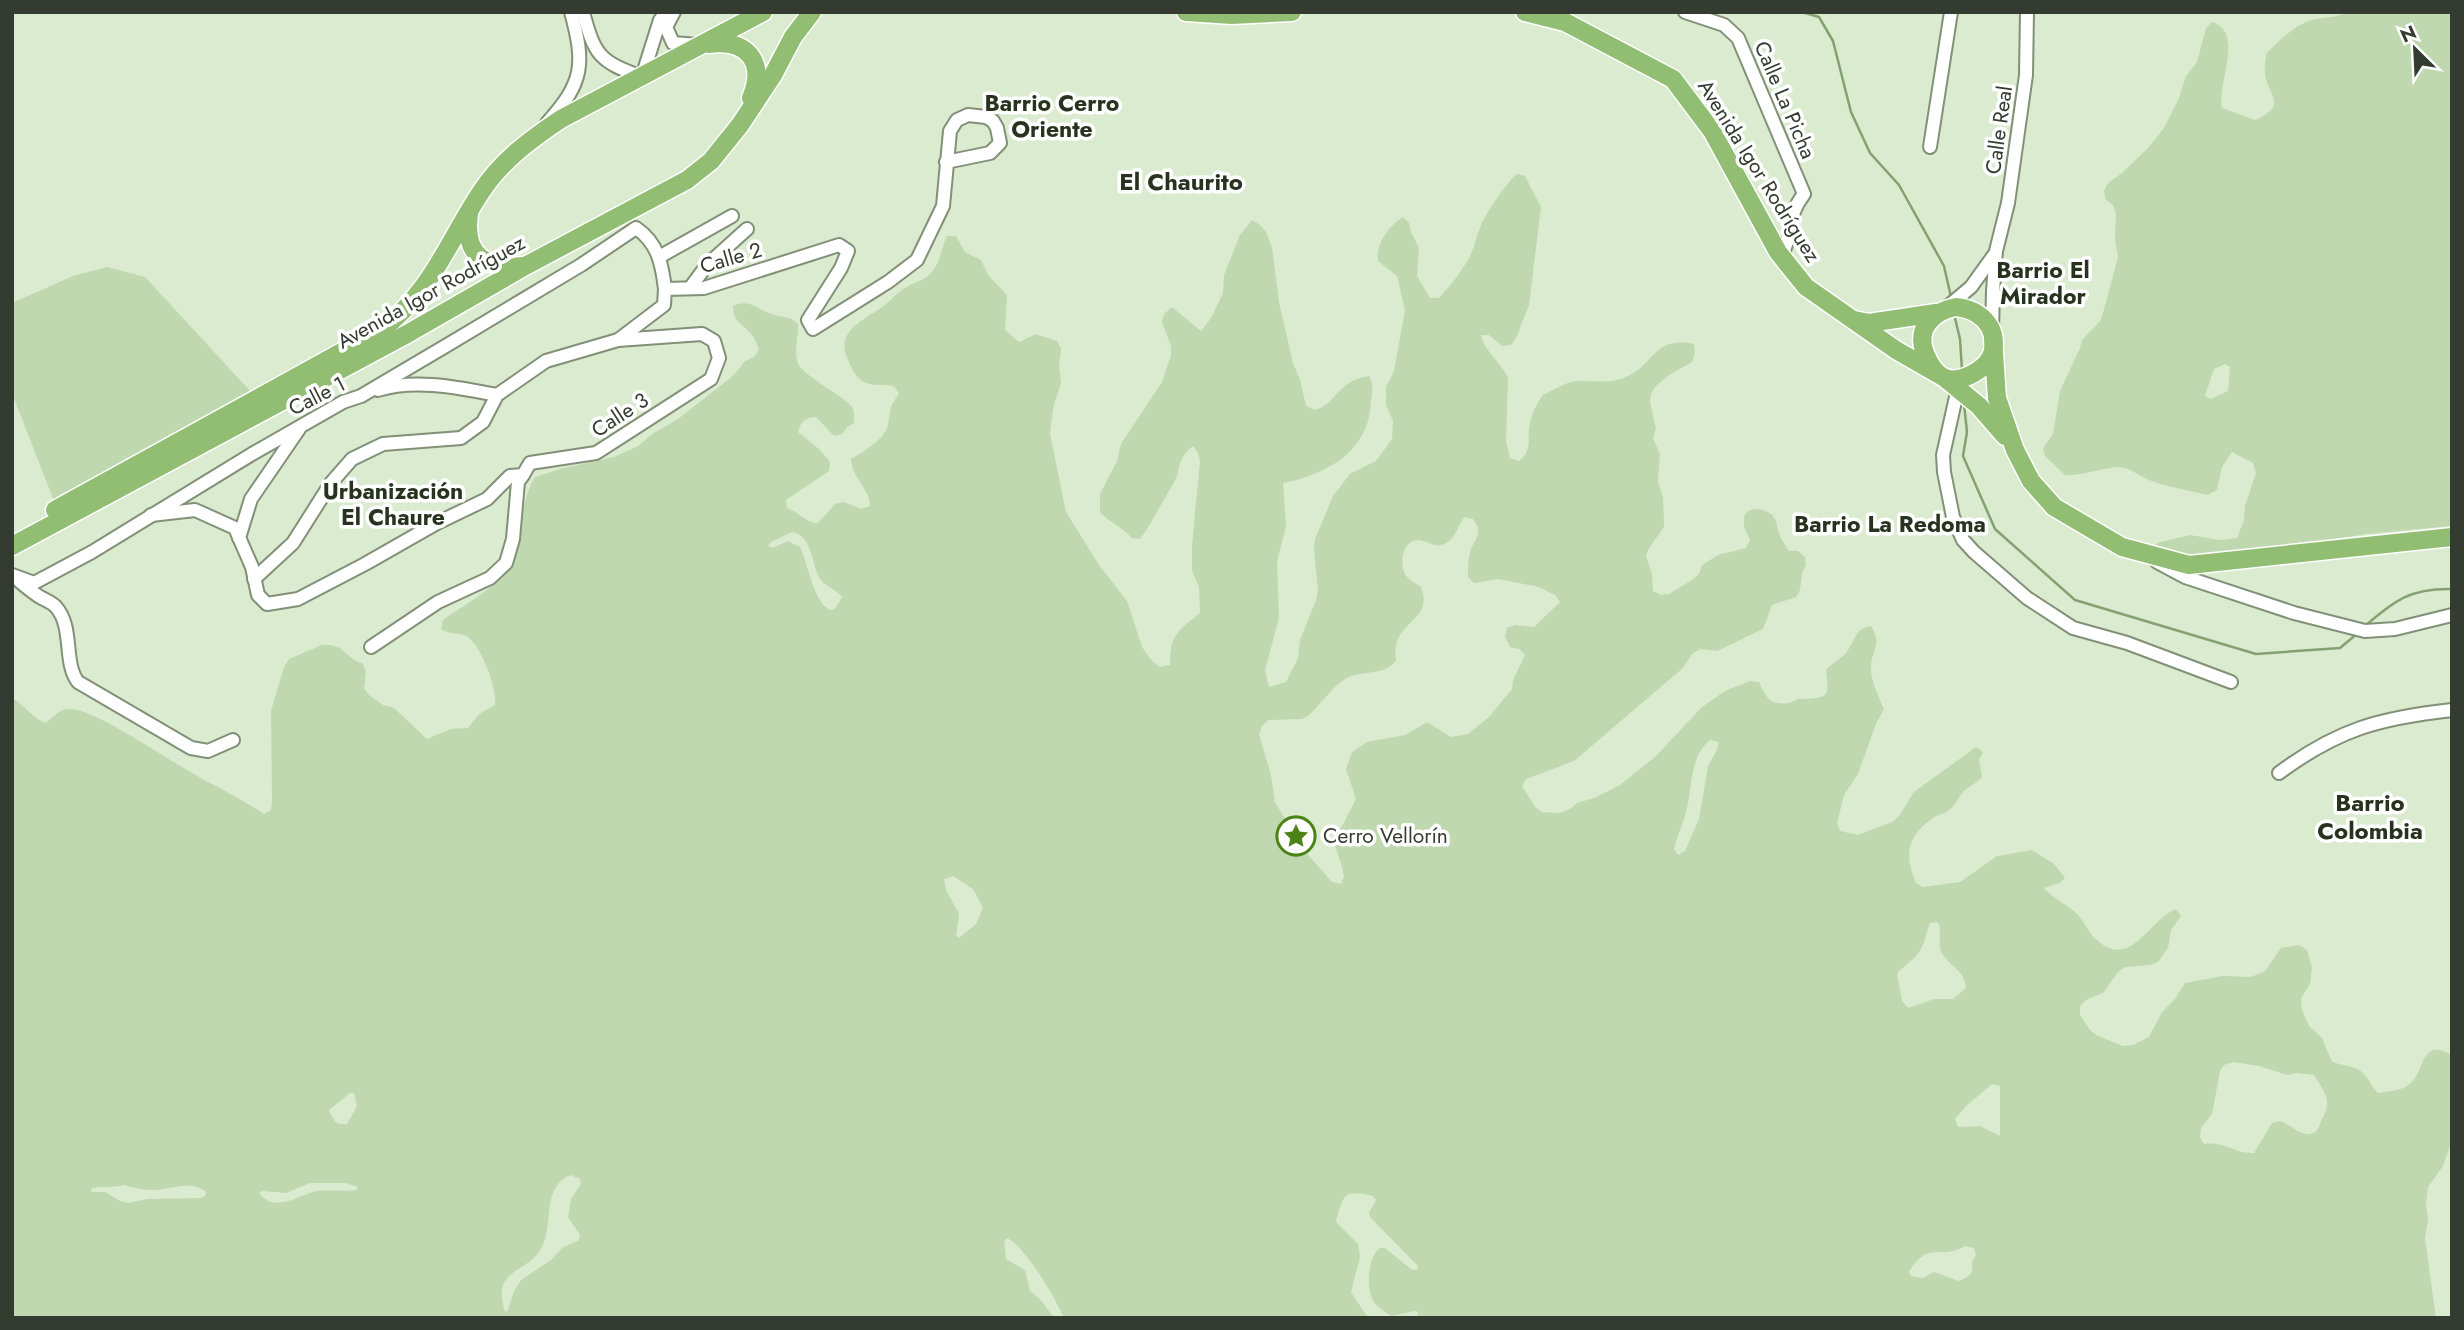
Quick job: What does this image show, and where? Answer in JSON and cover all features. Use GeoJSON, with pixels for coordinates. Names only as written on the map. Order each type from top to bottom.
{"type":"FeatureCollection","features":[{"type":"Feature","properties":{"kind":"highway","name":"Avenida Igor Rodríguez"},"geometry":{"type":"LineString","coordinates":[[17,539],[380,331],[400,316],[426,285],[499,168],[533,138],[561,119],[763,12]]}},
{"type":"Feature","properties":{"kind":"highway","name":"Avenida Igor Rodríguez"},"geometry":{"type":"LineString","coordinates":[[17,539],[407,334],[527,265],[687,180],[711,161],[732,136],[773,75],[793,37],[812,12]]}},
{"type":"Feature","properties":{"kind":"highway"},"geometry":{"type":"LineString","coordinates":[[1186,12],[1232,15],[1292,12]]}},
{"type":"Feature","properties":{"kind":"highway","name":"Avenida Igor Rodríguez"},"geometry":{"type":"LineString","coordinates":[[1525,12],[1565,22],[1673,79],[1712,131],[1778,252],[1806,287],[1896,350],[1955,381]]}},
{"type":"Feature","properties":{"kind":"highway"},"geometry":{"type":"LineString","coordinates":[[702,45],[725,42],[736,45],[751,56],[758,73],[755,87],[732,136]]}},
{"type":"Feature","properties":{"kind":"highway"},"geometry":{"type":"LineString","coordinates":[[470,211],[467,230],[475,253],[493,264],[506,267],[527,265]]}},
{"type":"Feature","properties":{"kind":"highway"},"geometry":{"type":"LineString","coordinates":[[2015,450],[1979,405],[1924,350],[1922,338],[1930,321],[1941,311],[1967,308],[1983,317],[1993,338],[1997,398],[2015,450],[2031,481],[2054,507],[2103,537],[2145,555],[2189,565],[2452,537]]}},
{"type":"Feature","properties":{"kind":"highway","name":"Avenida Igor Rodríguez"},"geometry":{"type":"LineString","coordinates":[[1836,310],[1850,319],[1869,323],[1941,311]]}},
{"type":"Feature","properties":{"kind":"highway"},"geometry":{"type":"LineString","coordinates":[[1955,381],[1987,361],[1993,352],[1993,338]]}},
{"type":"Feature","properties":{"kind":"street"},"geometry":{"type":"LineString","coordinates":[[533,138],[570,96],[580,67],[578,40],[571,12]]}},
{"type":"Feature","properties":{"kind":"street"},"geometry":{"type":"LineString","coordinates":[[583,12],[598,53],[613,66],[642,77],[660,20],[667,12]]}},
{"type":"Feature","properties":{"kind":"street"},"geometry":{"type":"LineString","coordinates":[[674,12],[666,27],[673,43],[702,45]]}},
{"type":"Feature","properties":{"kind":"street","name":"Calle La Picha"},"geometry":{"type":"LineString","coordinates":[[1685,12],[1724,25],[1738,38],[1804,194],[1789,219],[1791,234],[1784,250],[1778,252]]}},
{"type":"Feature","properties":{"kind":"street"},"geometry":{"type":"LineString","coordinates":[[1930,147],[1951,12]]}},
{"type":"Feature","properties":{"kind":"street","name":"Calle Real"},"geometry":{"type":"LineString","coordinates":[[1996,251],[2008,203],[2020,122],[2026,75],[2027,12]]}},
{"type":"Feature","properties":{"kind":"street","name":"Calle 2"},"geometry":{"type":"LineString","coordinates":[[666,289],[704,288],[839,245],[848,251],[841,268],[808,320],[813,330],[917,260],[943,206],[946,162],[950,131],[957,120],[968,115],[978,115],[992,121],[997,128],[1000,143],[990,153],[946,162]]}},
{"type":"Feature","properties":{"kind":"street"},"geometry":{"type":"LineString","coordinates":[[151,515],[195,510],[234,528],[254,579],[293,543],[331,483],[352,459],[383,444],[461,438],[483,422],[497,395],[546,361],[618,341],[664,305],[666,289],[659,257],[732,216]]}},
{"type":"Feature","properties":{"kind":"street","name":"Calle 1"},"geometry":{"type":"LineString","coordinates":[[13,576],[34,583],[92,552],[302,425],[343,402],[361,396],[582,265],[636,228],[648,237],[659,257]]}},
{"type":"Feature","properties":{"kind":"street"},"geometry":{"type":"LineString","coordinates":[[690,288],[707,265],[747,229]]}},
{"type":"Feature","properties":{"kind":"street"},"geometry":{"type":"LineString","coordinates":[[1941,311],[1971,287],[1996,251]]}},
{"type":"Feature","properties":{"kind":"street"},"geometry":{"type":"LineString","coordinates":[[1993,338],[1996,251]]}},
{"type":"Feature","properties":{"kind":"street","name":"Calle 3"},"geometry":{"type":"LineString","coordinates":[[254,579],[258,595],[267,604],[298,599],[437,523],[487,499],[510,476],[523,475],[530,463],[596,453],[711,379],[719,358],[714,341],[702,334],[618,341]]}},
{"type":"Feature","properties":{"kind":"street"},"geometry":{"type":"LineString","coordinates":[[1955,381],[1943,455],[1944,472],[1953,517],[1963,540],[1974,552],[2027,598],[2073,628],[2127,643],[2231,682]]}},
{"type":"Feature","properties":{"kind":"street"},"geometry":{"type":"LineString","coordinates":[[361,396],[390,386],[448,386],[497,395]]}},
{"type":"Feature","properties":{"kind":"street"},"geometry":{"type":"LineString","coordinates":[[239,538],[251,499],[302,425]]}},
{"type":"Feature","properties":{"kind":"street"},"geometry":{"type":"LineString","coordinates":[[371,647],[438,602],[491,578],[506,563],[513,539],[518,482],[523,475]]}},
{"type":"Feature","properties":{"kind":"street"},"geometry":{"type":"LineString","coordinates":[[12,551],[17,539]]}},
{"type":"Feature","properties":{"kind":"street"},"geometry":{"type":"LineString","coordinates":[[2145,555],[2185,577],[2294,613],[2365,631],[2395,629],[2452,615]]}},
{"type":"Feature","properties":{"kind":"street"},"geometry":{"type":"LineString","coordinates":[[13,576],[37,596],[56,607],[65,627],[71,669],[78,682],[191,748],[208,751],[233,740]]}},
{"type":"Feature","properties":{"kind":"street"},"geometry":{"type":"LineString","coordinates":[[2279,773],[2306,753],[2376,722],[2452,710]]}},
{"type":"Feature","properties":{"kind":"green space"},"geometry":{"type":"Polygon","coordinates":[[[2349,12],[2452,12],[2452,526],[2367,534],[2222,557],[2193,558],[2152,549],[2157,543],[2190,535],[2220,540],[2237,538],[2256,473],[2253,463],[2232,452],[2222,467],[2217,490],[2207,495],[2156,482],[2123,467],[2065,475],[2045,456],[2043,448],[2053,434],[2060,391],[2082,340],[2100,321],[2118,257],[2115,239],[2116,214],[2113,205],[2106,200],[2104,191],[2108,183],[2148,148],[2164,128],[2179,98],[2186,76],[2197,62],[2206,28],[2212,22],[2222,28],[2227,36],[2228,59],[2221,97],[2222,108],[2255,120],[2272,109],[2274,104],[2266,80],[2266,54],[2302,24],[2349,12]],[[2225,364],[2214,369],[2205,396],[2211,399],[2228,391],[2230,367],[2225,364]]]}},
{"type":"Feature","properties":{"kind":"green space"},"geometry":{"type":"Polygon","coordinates":[[[1517,174],[1525,176],[1541,207],[1529,305],[1511,345],[1502,346],[1489,335],[1481,335],[1508,378],[1506,441],[1510,458],[1519,461],[1524,457],[1529,444],[1531,419],[1543,395],[1574,381],[1604,382],[1622,379],[1645,364],[1663,347],[1670,344],[1694,344],[1692,362],[1669,375],[1651,394],[1650,402],[1656,429],[1653,438],[1660,454],[1658,481],[1663,498],[1664,519],[1664,527],[1646,556],[1652,574],[1653,591],[1661,595],[1669,594],[1692,580],[1699,574],[1702,565],[1718,555],[1746,548],[1750,540],[1744,518],[1753,509],[1772,515],[1789,551],[1798,551],[1805,557],[1806,565],[1796,597],[1772,605],[1763,629],[1717,651],[1700,649],[1692,654],[1683,668],[1574,761],[1526,779],[1522,786],[1535,807],[1542,812],[1560,813],[1620,785],[1655,757],[1702,707],[1725,691],[1750,681],[1759,682],[1767,697],[1779,703],[1822,697],[1828,686],[1826,670],[1846,653],[1859,631],[1871,626],[1876,642],[1871,665],[1872,676],[1884,709],[1858,774],[1844,795],[1837,823],[1840,831],[1858,835],[1892,822],[1914,792],[1976,747],[1983,752],[1979,760],[1982,777],[1965,790],[1948,811],[1924,825],[1913,839],[1909,855],[1916,883],[1923,887],[1960,882],[1997,856],[2032,850],[2054,864],[2065,878],[2060,883],[2044,888],[2077,914],[2094,937],[2109,948],[2120,950],[2130,946],[2166,914],[2176,909],[2181,916],[2171,930],[2168,948],[2158,962],[2125,967],[2118,972],[2103,993],[2086,1000],[2080,1006],[2080,1015],[2090,1030],[2098,1036],[2123,1046],[2133,1045],[2149,1037],[2162,1012],[2175,999],[2185,983],[2223,976],[2251,977],[2265,971],[2281,948],[2299,945],[2307,950],[2312,967],[2310,984],[2301,998],[2302,1010],[2309,1026],[2322,1038],[2332,1062],[2361,1071],[2378,1093],[2410,1084],[2425,1058],[2434,1050],[2452,1055],[2452,1140],[2443,1166],[2428,1187],[2426,1204],[2428,1220],[2425,1238],[2436,1318],[1417,1318],[1418,1312],[1415,1311],[1392,1316],[1374,1302],[1369,1289],[1370,1265],[1376,1252],[1385,1248],[1411,1269],[1417,1270],[1418,1266],[1370,1217],[1369,1213],[1376,1200],[1373,1196],[1356,1193],[1343,1200],[1336,1222],[1358,1244],[1360,1257],[1351,1292],[1366,1315],[1371,1318],[1064,1318],[1031,1262],[1007,1238],[1004,1242],[1006,1259],[1025,1270],[1030,1291],[1040,1299],[1054,1318],[12,1318],[12,698],[46,723],[66,709],[94,716],[264,814],[271,810],[272,801],[271,711],[284,667],[289,659],[322,645],[340,648],[363,664],[366,672],[364,688],[369,695],[383,705],[394,708],[427,739],[451,729],[468,728],[479,714],[495,705],[494,689],[488,669],[473,642],[465,635],[441,629],[443,620],[495,583],[511,563],[527,495],[535,477],[614,457],[638,446],[652,434],[678,419],[734,375],[745,361],[754,357],[759,350],[757,343],[736,319],[733,306],[749,304],[771,314],[792,319],[798,324],[796,352],[800,367],[848,403],[854,411],[854,423],[842,434],[834,436],[816,417],[806,419],[802,423],[798,432],[830,462],[829,471],[786,500],[787,508],[818,523],[835,504],[844,502],[861,509],[870,506],[851,459],[883,435],[888,425],[891,406],[899,394],[895,387],[875,385],[858,378],[848,360],[845,341],[848,333],[861,321],[903,289],[933,271],[947,236],[956,236],[965,252],[981,260],[988,275],[1007,295],[1005,330],[1019,342],[1036,334],[1057,341],[1061,349],[1061,383],[1053,408],[1050,434],[1066,512],[1099,565],[1127,601],[1142,647],[1160,667],[1170,665],[1172,646],[1177,634],[1200,613],[1199,587],[1192,571],[1200,461],[1198,453],[1193,446],[1183,456],[1175,480],[1140,539],[1132,538],[1100,512],[1100,494],[1117,461],[1121,444],[1162,382],[1171,355],[1171,346],[1162,322],[1164,314],[1172,307],[1201,331],[1211,318],[1223,293],[1224,275],[1240,235],[1252,220],[1266,232],[1272,248],[1279,302],[1306,406],[1315,410],[1322,407],[1343,388],[1358,379],[1369,376],[1372,385],[1368,419],[1363,434],[1354,447],[1330,466],[1283,483],[1286,526],[1277,562],[1279,618],[1265,670],[1269,687],[1286,682],[1298,658],[1300,640],[1316,600],[1318,591],[1315,539],[1333,496],[1350,474],[1376,461],[1392,439],[1393,421],[1386,405],[1386,387],[1394,371],[1405,310],[1397,276],[1378,261],[1381,242],[1392,226],[1403,217],[1409,223],[1419,248],[1417,276],[1430,298],[1439,298],[1464,266],[1486,215],[1517,174]],[[1464,517],[1451,539],[1442,545],[1414,540],[1406,547],[1403,569],[1408,578],[1421,587],[1424,599],[1422,608],[1399,637],[1396,661],[1385,669],[1345,679],[1302,719],[1268,720],[1259,734],[1271,775],[1275,802],[1290,834],[1332,882],[1341,884],[1344,876],[1334,842],[1356,799],[1346,769],[1352,752],[1367,742],[1405,735],[1427,722],[1451,737],[1468,734],[1489,717],[1512,689],[1513,680],[1525,655],[1519,649],[1510,647],[1505,636],[1507,628],[1515,625],[1534,627],[1560,602],[1555,595],[1539,587],[1499,579],[1474,583],[1468,577],[1470,552],[1478,536],[1478,528],[1473,519],[1464,517]],[[792,532],[768,546],[772,548],[788,541],[800,547],[820,600],[825,607],[835,609],[842,597],[820,579],[804,539],[792,532]],[[1710,740],[1698,755],[1686,812],[1674,849],[1678,855],[1685,851],[1699,819],[1708,766],[1719,742],[1710,740]],[[953,876],[944,879],[946,890],[959,914],[956,936],[959,938],[976,924],[983,908],[973,889],[953,876]],[[1938,922],[1930,923],[1923,945],[1897,974],[1902,1001],[1908,1008],[1934,999],[1953,999],[1966,988],[1961,974],[1941,951],[1938,922]],[[2233,1062],[2224,1065],[2220,1071],[2212,1114],[2201,1128],[2200,1137],[2204,1144],[2218,1144],[2241,1152],[2254,1153],[2272,1123],[2280,1121],[2307,1134],[2318,1129],[2327,1102],[2325,1093],[2314,1075],[2287,1075],[2259,1066],[2233,1062]],[[1992,1084],[1966,1106],[1955,1119],[1958,1127],[1980,1126],[2000,1136],[2000,1086],[1992,1084]],[[350,1093],[329,1110],[335,1121],[347,1124],[357,1106],[354,1093],[350,1093]],[[571,1175],[562,1180],[552,1197],[542,1247],[536,1256],[507,1279],[503,1286],[505,1312],[521,1280],[551,1260],[562,1248],[579,1240],[580,1235],[568,1217],[571,1199],[581,1184],[580,1179],[571,1175]],[[310,1183],[286,1193],[259,1193],[265,1199],[279,1203],[317,1191],[351,1191],[358,1187],[345,1183],[310,1183]],[[123,1185],[92,1188],[91,1192],[105,1192],[129,1203],[147,1199],[201,1198],[206,1192],[194,1186],[151,1190],[123,1185]],[[1965,1246],[1949,1252],[1929,1253],[1916,1262],[1909,1272],[1911,1276],[1923,1278],[1934,1272],[1959,1281],[1970,1274],[1976,1255],[1974,1248],[1965,1246]]]}},
{"type":"Feature","properties":{"kind":"green space"},"geometry":{"type":"Polygon","coordinates":[[[107,267],[145,277],[251,392],[54,501],[12,393],[12,303],[73,276],[107,267]]]}},
{"type":"Feature","properties":{"kind":"waterway"},"geometry":{"type":"LineString","coordinates":[[1802,12],[1819,17],[1833,41],[1851,112],[1870,153],[1899,185],[1944,266],[1951,297]]}},
{"type":"Feature","properties":{"kind":"waterway"},"geometry":{"type":"LineString","coordinates":[[1954,314],[1960,339],[1962,370]]}},
{"type":"Feature","properties":{"kind":"waterway"},"geometry":{"type":"LineString","coordinates":[[1964,404],[1967,432],[1963,456],[1995,529],[2075,600],[2256,654],[2340,648],[2358,633]]}},
{"type":"Feature","properties":{"kind":"waterway"},"geometry":{"type":"LineString","coordinates":[[2365,626],[2404,597],[2425,591],[2452,589]]}},
{"type":"Feature","properties":{"kind":"place","name":"Cerro Vellorín"},"geometry":{"type":"Point","coordinates":[1296,836]}},
{"type":"Feature","properties":{"kind":"district","name":"Barrio Cerro Oriente"},"geometry":{"type":"Point","coordinates":[1052,116]}},
{"type":"Feature","properties":{"kind":"district","name":"El Chaurito"},"geometry":{"type":"Point","coordinates":[1181,182]}},
{"type":"Feature","properties":{"kind":"district","name":"Barrio El Mirador"},"geometry":{"type":"Point","coordinates":[2043,283]}},
{"type":"Feature","properties":{"kind":"district","name":"Urbanización El Chaure"},"geometry":{"type":"Point","coordinates":[393,504]}},
{"type":"Feature","properties":{"kind":"district","name":"Barrio La Redoma"},"geometry":{"type":"Point","coordinates":[1890,524]}},
{"type":"Feature","properties":{"kind":"district","name":"Barrio Colombia"},"geometry":{"type":"Point","coordinates":[2370,817]}}]}
